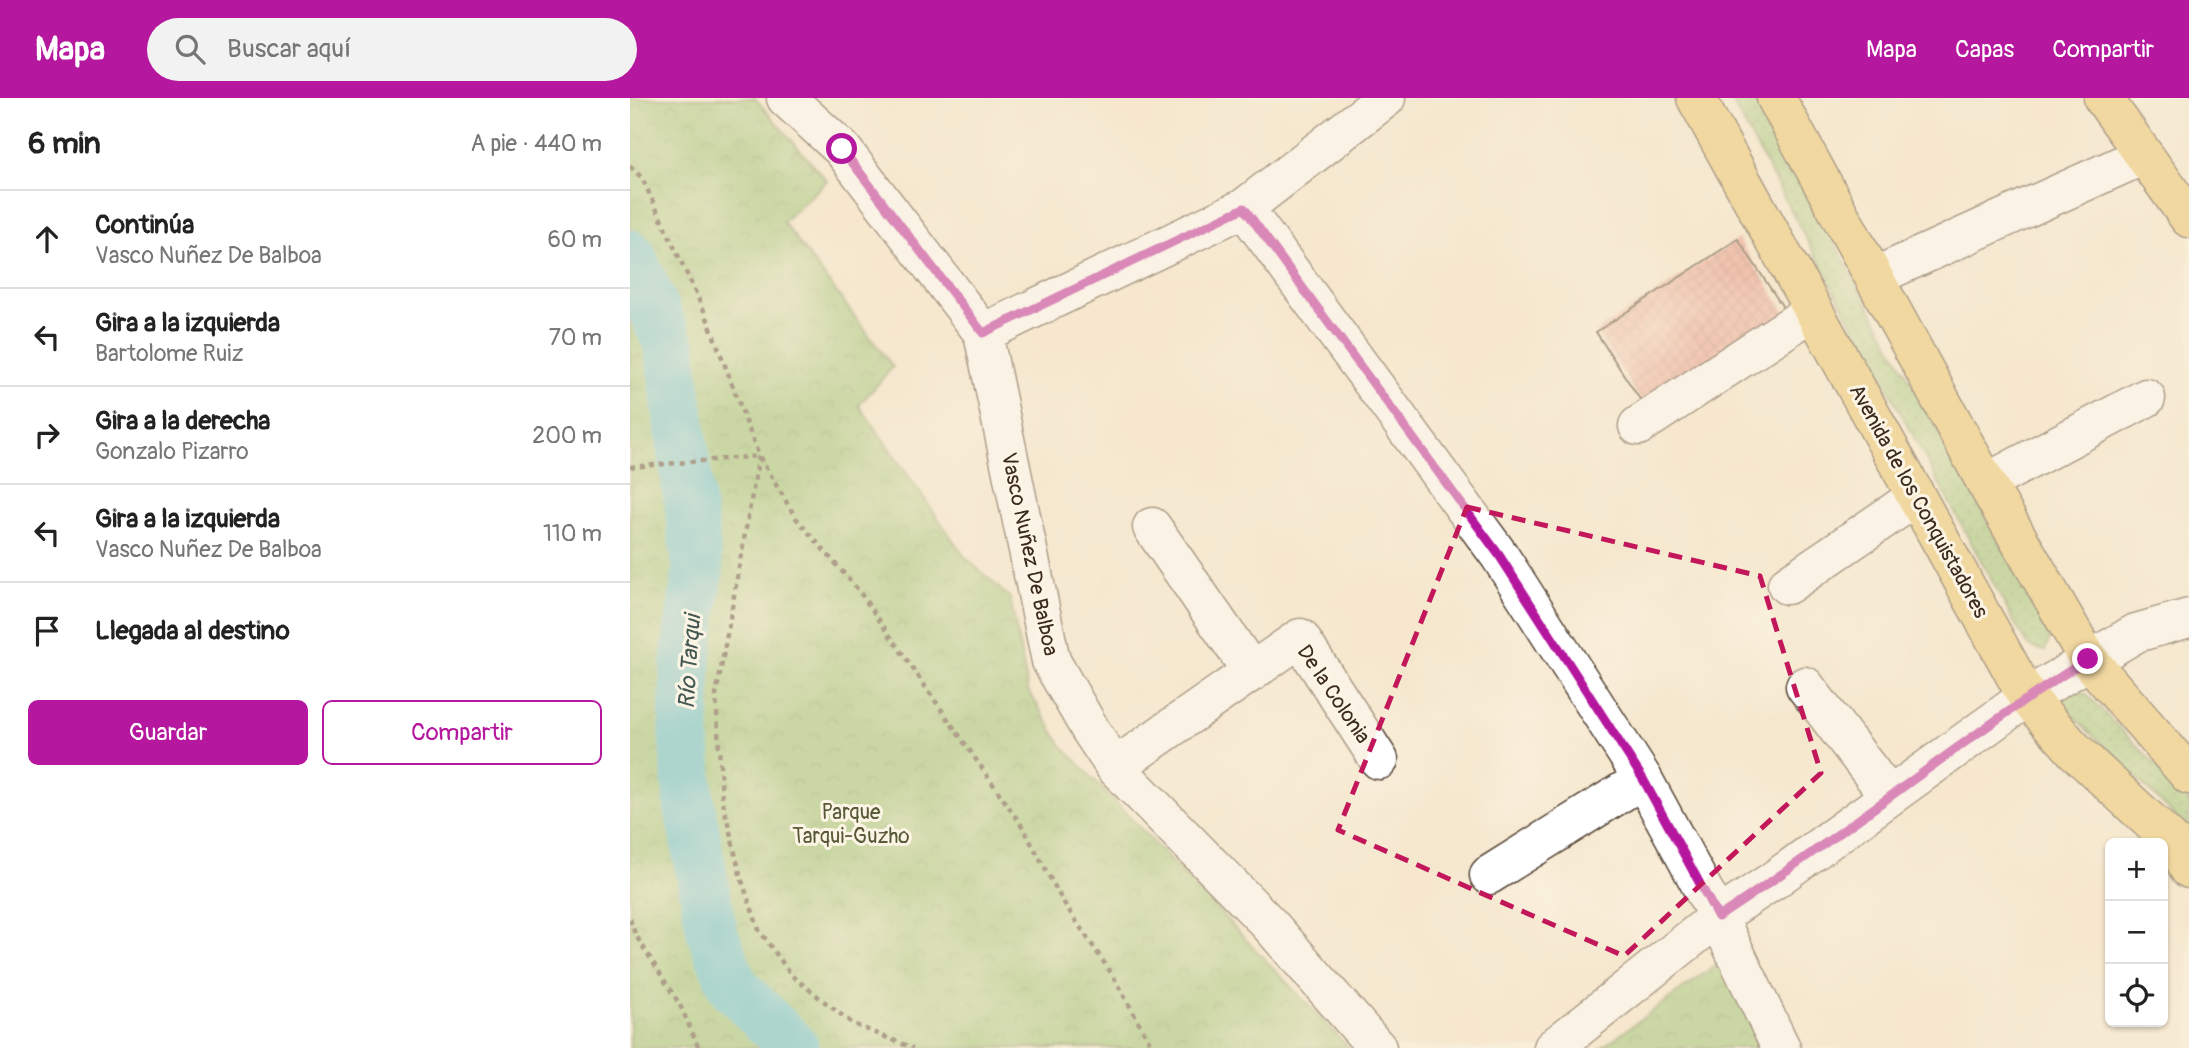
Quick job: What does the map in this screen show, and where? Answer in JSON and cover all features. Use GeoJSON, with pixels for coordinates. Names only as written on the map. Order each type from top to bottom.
{"type":"FeatureCollection","features":[{"type":"Feature","properties":{"kind":"main road","name":"Avenida de los Conquistadores"},"geometry":{"type":"LineString","coordinates":[[1696,98],[2027,697],[2076,752],[2178,847],[2189,869]]}},
{"type":"Feature","properties":{"kind":"main road"},"geometry":{"type":"LineString","coordinates":[[1776,98],[1876,276],[1986,483],[2088,659],[2189,775]]}},
{"type":"Feature","properties":{"kind":"main road"},"geometry":{"type":"LineString","coordinates":[[2103,98],[2189,218]]}},
{"type":"Feature","properties":{"kind":"street","name":"Vasco Nuñez De Balboa"},"geometry":{"type":"LineString","coordinates":[[786,98],[842,149],[983,333],[1051,661],[1115,767],[1270,926],[1377,1048]]}},
{"type":"Feature","properties":{"kind":"street"},"geometry":{"type":"LineString","coordinates":[[983,333],[1244,208],[1386,98]]}},
{"type":"Feature","properties":{"kind":"street"},"geometry":{"type":"LineString","coordinates":[[1876,276],[2142,156]]}},
{"type":"Feature","properties":{"kind":"street"},"geometry":{"type":"LineString","coordinates":[[1244,208],[1499,555],[1643,779],[1718,917],[1781,1048]]}},
{"type":"Feature","properties":{"kind":"street"},"geometry":{"type":"LineString","coordinates":[[1638,426],[1813,311]]}},
{"type":"Feature","properties":{"kind":"street"},"geometry":{"type":"LineString","coordinates":[[1986,483],[2146,398]]}},
{"type":"Feature","properties":{"kind":"street"},"geometry":{"type":"LineString","coordinates":[[1787,585],[1916,497]]}},
{"type":"Feature","properties":{"kind":"street"},"geometry":{"type":"LineString","coordinates":[[1152,527],[1252,672]]}},
{"type":"Feature","properties":{"kind":"street"},"geometry":{"type":"LineString","coordinates":[[1553,1048],[1718,917],[1774,880],[2027,697],[2136,633],[2189,618]]}},
{"type":"Feature","properties":{"kind":"street","name":"De la Colonia"},"geometry":{"type":"LineString","coordinates":[[1115,767],[1300,638],[1379,760]]}},
{"type":"Feature","properties":{"kind":"street"},"geometry":{"type":"LineString","coordinates":[[1805,686],[1889,796]]}},
{"type":"Feature","properties":{"kind":"street"},"geometry":{"type":"LineString","coordinates":[[1489,875],[1643,779]]}},
{"type":"Feature","properties":{"kind":"path"},"geometry":{"type":"LineString","coordinates":[[630,166],[642,178],[706,315],[759,456],[796,518],[859,591],[1022,826],[1062,900],[1113,975],[1153,1048]]}},
{"type":"Feature","properties":{"kind":"path"},"geometry":{"type":"LineString","coordinates":[[630,467],[759,456]]}},
{"type":"Feature","properties":{"kind":"path"},"geometry":{"type":"LineString","coordinates":[[759,456],[716,696],[722,798],[741,878],[760,930],[792,976],[853,1024],[912,1048]]}},
{"type":"Feature","properties":{"kind":"path"},"geometry":{"type":"LineString","coordinates":[[630,919],[635,934],[680,1005],[699,1048]]}},
{"type":"Feature","properties":{"kind":"highlighted area"},"geometry":{"type":"Polygon","coordinates":[[[1467,507],[1760,576],[1821,773],[1624,956],[1338,830],[1467,507]]]}},
{"type":"Feature","properties":{"kind":"green space","name":"Parque Tarqui-Guzho"},"geometry":{"type":"Polygon","coordinates":[[[630,98],[755,98],[827,181],[783,222],[893,367],[859,405],[965,557],[1010,598],[1028,690],[1063,747],[1349,1048],[630,1048],[630,98]]]}},
{"type":"Feature","properties":{"kind":"green space"},"geometry":{"type":"Polygon","coordinates":[[[1730,98],[1755,98],[2041,618],[2050,638],[2045,651],[2030,647],[2019,631],[1730,98]]]}},
{"type":"Feature","properties":{"kind":"green space"},"geometry":{"type":"Polygon","coordinates":[[[2075,687],[2086,694],[2189,798],[2189,830],[2072,715],[2062,700],[2064,688],[2075,687]]]}},
{"type":"Feature","properties":{"kind":"green space"},"geometry":{"type":"Polygon","coordinates":[[[1722,963],[1762,1048],[1601,1048],[1709,970],[1722,963]]]}},
{"type":"Feature","properties":{"kind":"building"},"geometry":{"type":"Polygon","coordinates":[[[1738,239],[1788,315],[1645,407],[1596,332],[1738,239]]]}},
{"type":"Feature","properties":{"kind":"waterway","name":"Río Tarqui"},"geometry":{"type":"LineString","coordinates":[[630,255],[670,347],[698,570],[686,659],[684,733],[689,803],[712,932],[733,986],[794,1048]]}},
{"type":"Feature","properties":{"kind":"route"},"geometry":{"type":"LineString","coordinates":[[842,149],[983,333],[1244,208],[1499,555],[1643,779],[1718,917],[1774,880],[2027,697],[2088,659]]}}]}
